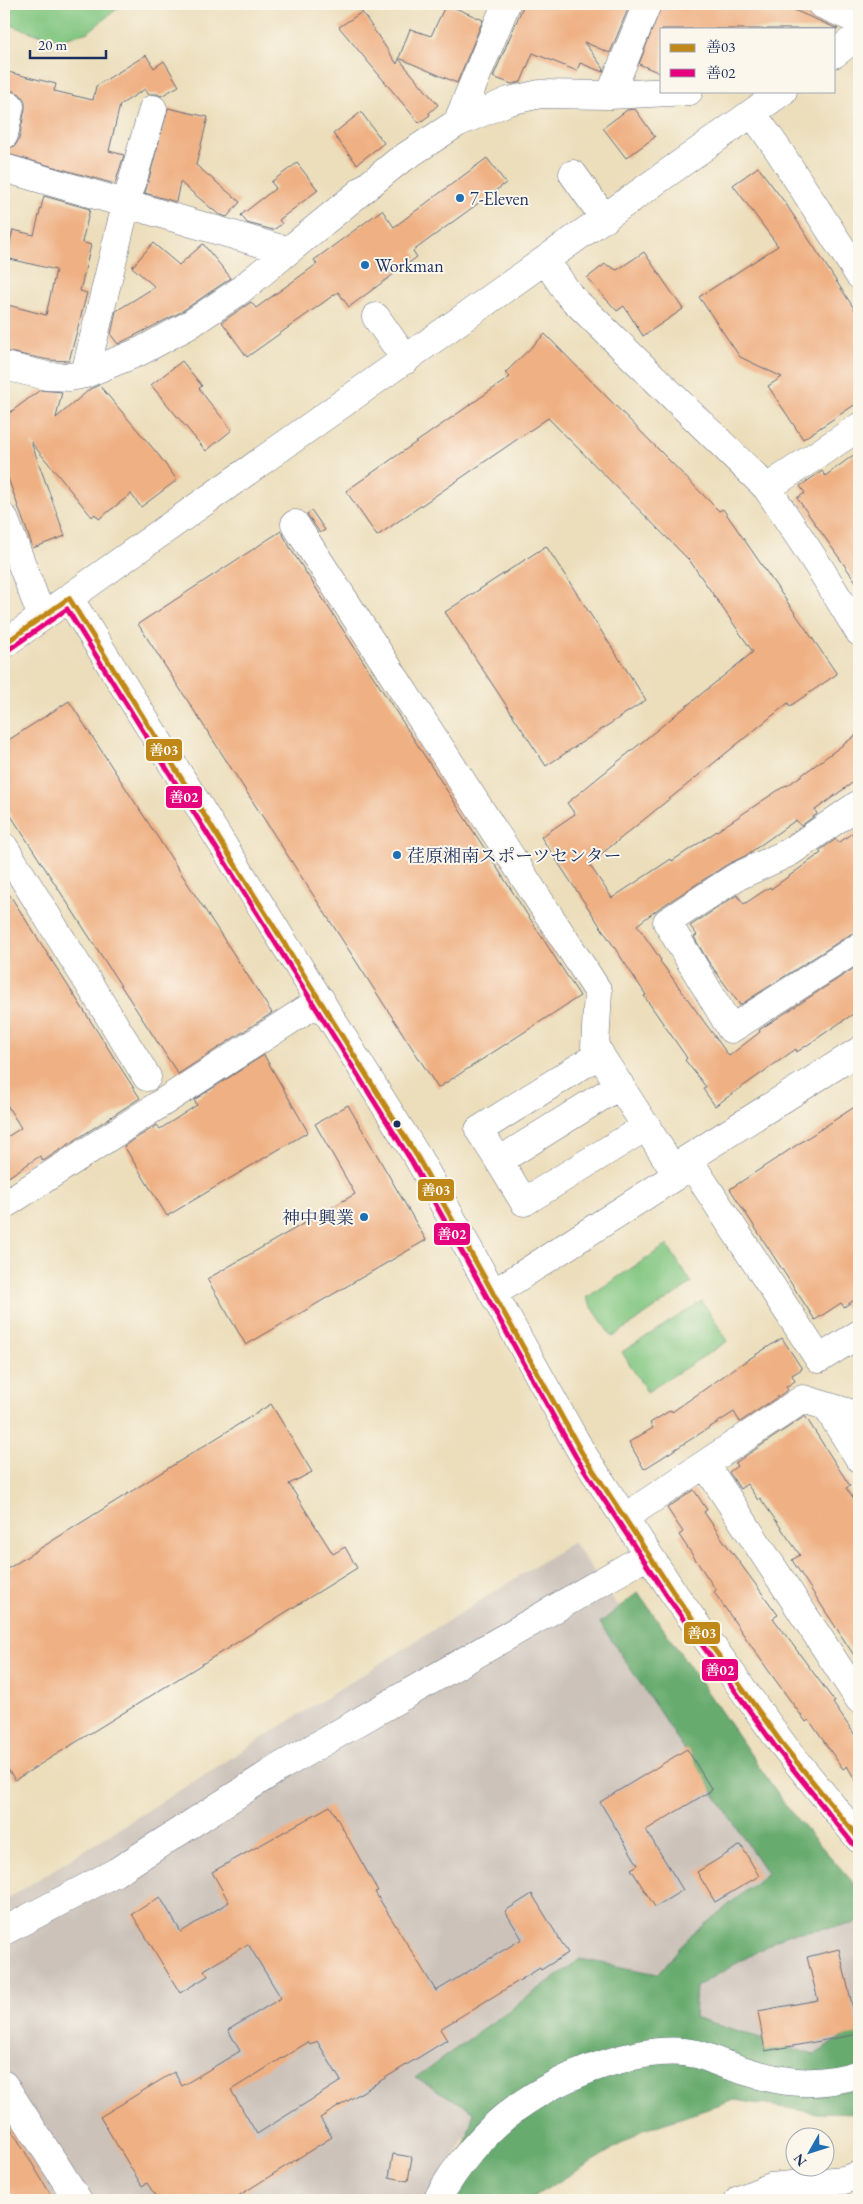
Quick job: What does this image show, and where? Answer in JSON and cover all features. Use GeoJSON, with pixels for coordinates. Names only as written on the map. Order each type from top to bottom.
{"type":"FeatureCollection","features":[{"type":"Feature","properties":{"kind":"street"},"geometry":{"type":"LineString","coordinates":[[457,123],[506,4]]}},
{"type":"Feature","properties":{"kind":"street"},"geometry":{"type":"LineString","coordinates":[[610,95],[648,4]]}},
{"type":"Feature","properties":{"kind":"street"},"geometry":{"type":"LineString","coordinates":[[821,4],[859,22]]}},
{"type":"Feature","properties":{"kind":"street"},"geometry":{"type":"LineString","coordinates":[[4,366],[47,376],[70,377],[85,374],[139,352],[189,325],[238,292],[397,162],[457,123],[509,101],[540,94],[610,95],[669,92]]}},
{"type":"Feature","properties":{"kind":"street"},"geometry":{"type":"LineString","coordinates":[[4,644],[782,92]]}},
{"type":"Feature","properties":{"kind":"street"},"geometry":{"type":"LineString","coordinates":[[4,135],[10,106]]}},
{"type":"Feature","properties":{"kind":"street"},"geometry":{"type":"LineString","coordinates":[[85,374],[126,204],[153,109]]}},
{"type":"Feature","properties":{"kind":"street"},"geometry":{"type":"LineString","coordinates":[[753,114],[859,275]]}},
{"type":"Feature","properties":{"kind":"street"},"geometry":{"type":"LineString","coordinates":[[4,168],[288,251]]}},
{"type":"Feature","properties":{"kind":"street"},"geometry":{"type":"LineString","coordinates":[[573,174],[605,219]]}},
{"type":"Feature","properties":{"kind":"street"},"geometry":{"type":"LineString","coordinates":[[546,261],[570,296],[767,488],[859,632]]}},
{"type":"Feature","properties":{"kind":"street"},"geometry":{"type":"LineString","coordinates":[[376,317],[406,360]]}},
{"type":"Feature","properties":{"kind":"street"},"geometry":{"type":"LineString","coordinates":[[767,488],[859,426]]}},
{"type":"Feature","properties":{"kind":"street"},"geometry":{"type":"LineString","coordinates":[[4,518],[42,617]]}},
{"type":"Feature","properties":{"kind":"street"},"geometry":{"type":"LineString","coordinates":[[295,524],[598,991],[595,1047],[646,1126],[681,1164],[819,1360],[859,1334]]}},
{"type":"Feature","properties":{"kind":"street"},"geometry":{"type":"LineString","coordinates":[[69,598],[418,1158],[582,1453],[675,1596],[783,1745],[859,1839]]}},
{"type":"Feature","properties":{"kind":"street"},"geometry":{"type":"LineString","coordinates":[[859,804],[790,852],[736,877],[667,922],[731,1028],[859,947]]}},
{"type":"Feature","properties":{"kind":"street"},"geometry":{"type":"LineString","coordinates":[[4,847],[147,1077]]}},
{"type":"Feature","properties":{"kind":"street"},"geometry":{"type":"LineString","coordinates":[[4,1205],[321,1000]]}},
{"type":"Feature","properties":{"kind":"street"},"geometry":{"type":"LineString","coordinates":[[494,1293],[678,1175],[681,1164],[859,1050]]}},
{"type":"Feature","properties":{"kind":"street"},"geometry":{"type":"LineString","coordinates":[[600,1054],[479,1130],[524,1202],[646,1126]]}},
{"type":"Feature","properties":{"kind":"street"},"geometry":{"type":"LineString","coordinates":[[499,1162],[620,1085]]}},
{"type":"Feature","properties":{"kind":"street"},"geometry":{"type":"LineString","coordinates":[[625,1517],[802,1399],[856,1415],[859,1413]]}},
{"type":"Feature","properties":{"kind":"street"},"geometry":{"type":"LineString","coordinates":[[826,1406],[859,1458]]}},
{"type":"Feature","properties":{"kind":"street"},"geometry":{"type":"LineString","coordinates":[[705,1464],[859,1699]]}},
{"type":"Feature","properties":{"kind":"street"},"geometry":{"type":"LineString","coordinates":[[4,1931],[116,1872],[280,1767],[648,1556]]}},
{"type":"Feature","properties":{"kind":"street"},"geometry":{"type":"LineString","coordinates":[[437,2200],[448,2180],[482,2139],[517,2108],[561,2082],[616,2060],[647,2052],[674,2051],[698,2054],[730,2066],[785,2082],[818,2084],[859,2074]]}},
{"type":"Feature","properties":{"kind":"street"},"geometry":{"type":"LineString","coordinates":[[4,2085],[78,2200]]}},
{"type":"Feature","properties":{"kind":"street"},"geometry":{"type":"LineString","coordinates":[[739,2200],[772,2187],[844,2180],[859,2175]]}},
{"type":"Feature","properties":{"kind":"shaded area"},"geometry":{"type":"Polygon","coordinates":[[[573,1542],[710,1736],[859,1901],[859,2054],[491,2095],[445,2168],[434,2200],[4,2200],[4,1901],[573,1542]]]}},
{"type":"Feature","properties":{"kind":"green space"},"geometry":{"type":"Polygon","coordinates":[[[4,4],[123,4],[88,32],[58,41],[4,23],[4,4]]]}},
{"type":"Feature","properties":{"kind":"green space"},"geometry":{"type":"Polygon","coordinates":[[[667,1245],[692,1283],[612,1337],[586,1298],[667,1245]]]}},
{"type":"Feature","properties":{"kind":"green space"},"geometry":{"type":"Polygon","coordinates":[[[702,1301],[728,1341],[647,1392],[622,1352],[702,1301]]]}},
{"type":"Feature","properties":{"kind":"green space"},"geometry":{"type":"Polygon","coordinates":[[[638,1592],[790,1811],[859,1889],[859,1920],[853,1924],[787,1934],[696,1987],[694,2017],[814,2055],[859,2027],[859,2114],[816,2113],[735,2100],[644,2130],[535,2196],[537,2200],[450,2200],[474,2111],[415,2078],[580,1959],[658,1974],[687,1939],[767,1873],[600,1623],[638,1592]]]}},
{"type":"Feature","properties":{"kind":"building"},"geometry":{"type":"Polygon","coordinates":[[[446,4],[483,20],[457,83],[399,58],[410,29],[431,36],[446,4]]]}},
{"type":"Feature","properties":{"kind":"building"},"geometry":{"type":"Polygon","coordinates":[[[524,4],[630,4],[610,53],[584,42],[604,69],[603,72],[580,63],[577,71],[533,53],[521,82],[512,84],[493,77],[524,4]]]}},
{"type":"Feature","properties":{"kind":"building"},"geometry":{"type":"Polygon","coordinates":[[[662,4],[756,4],[771,10],[773,4],[797,4],[794,10],[836,28],[660,28],[660,73],[639,64],[662,4]]]}},
{"type":"Feature","properties":{"kind":"building"},"geometry":{"type":"Polygon","coordinates":[[[362,12],[397,64],[399,59],[438,105],[429,113],[430,115],[419,123],[339,27],[362,12]]]}},
{"type":"Feature","properties":{"kind":"building"},"geometry":{"type":"Polygon","coordinates":[[[146,55],[154,68],[164,61],[179,86],[161,96],[148,94],[145,89],[120,105],[109,151],[124,155],[115,184],[4,153],[4,150],[15,146],[19,139],[25,101],[20,94],[13,91],[4,92],[4,71],[56,84],[54,91],[93,100],[96,86],[146,55]]]}},
{"type":"Feature","properties":{"kind":"building"},"geometry":{"type":"Polygon","coordinates":[[[168,108],[208,117],[196,165],[240,202],[227,217],[218,214],[180,182],[176,202],[145,193],[168,108]]]}},
{"type":"Feature","properties":{"kind":"building"},"geometry":{"type":"Polygon","coordinates":[[[635,109],[655,137],[626,158],[603,128],[627,110],[635,109]]]}},
{"type":"Feature","properties":{"kind":"building"},"geometry":{"type":"Polygon","coordinates":[[[361,112],[384,143],[357,164],[333,134],[361,112]]]}},
{"type":"Feature","properties":{"kind":"building"},"geometry":{"type":"Polygon","coordinates":[[[487,158],[506,183],[413,251],[417,257],[349,307],[338,292],[247,357],[222,322],[251,302],[256,308],[317,264],[314,260],[382,210],[394,227],[487,158]]]}},
{"type":"Feature","properties":{"kind":"building"},"geometry":{"type":"Polygon","coordinates":[[[297,163],[318,190],[279,220],[282,224],[273,230],[247,223],[241,215],[276,188],[271,182],[297,163]]]}},
{"type":"Feature","properties":{"kind":"building"},"geometry":{"type":"Polygon","coordinates":[[[758,167],[786,204],[859,316],[859,402],[803,439],[768,386],[782,377],[740,357],[699,297],[778,246],[733,185],[758,167]]]}},
{"type":"Feature","properties":{"kind":"building"},"geometry":{"type":"Polygon","coordinates":[[[44,196],[90,209],[82,242],[91,245],[80,291],[87,293],[69,361],[49,360],[4,351],[4,304],[46,315],[56,270],[6,258],[13,230],[34,235],[44,196]]]}},
{"type":"Feature","properties":{"kind":"building"},"geometry":{"type":"Polygon","coordinates":[[[153,243],[179,265],[203,244],[231,278],[181,312],[118,344],[111,335],[116,311],[155,287],[132,267],[153,243]]]}},
{"type":"Feature","properties":{"kind":"building"},"geometry":{"type":"Polygon","coordinates":[[[644,252],[683,309],[643,336],[624,306],[617,311],[587,278],[605,264],[617,270],[644,252]]]}},
{"type":"Feature","properties":{"kind":"building"},"geometry":{"type":"Polygon","coordinates":[[[545,334],[719,511],[723,509],[837,674],[790,706],[788,703],[589,864],[612,898],[787,786],[859,733],[859,778],[815,810],[817,814],[801,826],[796,820],[745,856],[728,864],[658,909],[637,925],[660,961],[729,1056],[760,1032],[759,1030],[859,965],[859,1010],[797,1052],[796,1049],[715,1106],[703,1089],[706,1087],[685,1060],[687,1058],[644,996],[646,995],[541,837],[575,814],[567,803],[753,652],[690,561],[548,418],[377,536],[346,491],[510,377],[505,373],[545,334]]]}},
{"type":"Feature","properties":{"kind":"building"},"geometry":{"type":"Polygon","coordinates":[[[182,361],[202,386],[199,388],[206,398],[232,430],[206,451],[151,385],[182,361]]]}},
{"type":"Feature","properties":{"kind":"building"},"geometry":{"type":"Polygon","coordinates":[[[99,385],[157,453],[177,480],[141,507],[131,494],[99,519],[95,514],[92,517],[31,442],[65,536],[33,548],[4,467],[4,417],[40,390],[62,392],[56,418],[90,389],[99,385]]]}},
{"type":"Feature","properties":{"kind":"building"},"geometry":{"type":"Polygon","coordinates":[[[859,451],[859,586],[797,498],[805,493],[800,486],[822,471],[825,476],[859,451]]]}},
{"type":"Feature","properties":{"kind":"building"},"geometry":{"type":"Polygon","coordinates":[[[312,511],[325,530],[320,533],[307,514],[312,511]]]}},
{"type":"Feature","properties":{"kind":"building"},"geometry":{"type":"Polygon","coordinates":[[[281,531],[292,551],[580,996],[438,1088],[138,624],[281,531]]]}},
{"type":"Feature","properties":{"kind":"building"},"geometry":{"type":"Polygon","coordinates":[[[546,546],[646,700],[546,766],[445,612],[546,546]]]}},
{"type":"Feature","properties":{"kind":"building"},"geometry":{"type":"Polygon","coordinates":[[[69,701],[272,1013],[178,1074],[4,805],[4,743],[69,701]]]}},
{"type":"Feature","properties":{"kind":"building"},"geometry":{"type":"Polygon","coordinates":[[[859,828],[859,932],[851,934],[740,1005],[708,961],[694,937],[697,935],[690,926],[737,895],[744,904],[770,887],[771,889],[821,853],[819,851],[836,839],[840,842],[859,828]]]}},
{"type":"Feature","properties":{"kind":"building"},"geometry":{"type":"Polygon","coordinates":[[[4,886],[140,1098],[43,1161],[40,1156],[4,1180],[4,1139],[21,1128],[4,1100],[4,886]]]}},
{"type":"Feature","properties":{"kind":"building"},"geometry":{"type":"Polygon","coordinates":[[[264,1055],[308,1132],[167,1216],[124,1146],[157,1125],[160,1129],[197,1105],[194,1100],[264,1055]]]}},
{"type":"Feature","properties":{"kind":"building"},"geometry":{"type":"Polygon","coordinates":[[[859,1104],[859,1297],[844,1307],[841,1303],[815,1320],[730,1189],[859,1104]]]}},
{"type":"Feature","properties":{"kind":"building","name":"神中興業"},"geometry":{"type":"Polygon","coordinates":[[[348,1105],[426,1240],[246,1345],[207,1279],[355,1194],[315,1124],[348,1105]]]}},
{"type":"Feature","properties":{"kind":"building"},"geometry":{"type":"Polygon","coordinates":[[[782,1338],[802,1369],[792,1375],[795,1381],[786,1387],[788,1390],[740,1422],[734,1412],[644,1469],[629,1442],[653,1428],[650,1423],[671,1410],[672,1412],[782,1338]]]}},
{"type":"Feature","properties":{"kind":"building"},"geometry":{"type":"Polygon","coordinates":[[[271,1404],[312,1472],[289,1484],[333,1554],[345,1547],[357,1568],[15,1780],[4,1763],[4,1571],[271,1404]]]}},
{"type":"Feature","properties":{"kind":"building"},"geometry":{"type":"Polygon","coordinates":[[[805,1416],[850,1486],[846,1488],[859,1507],[859,1663],[792,1560],[800,1555],[760,1498],[758,1500],[747,1484],[740,1489],[729,1472],[737,1466],[735,1463],[805,1416]]]}},
{"type":"Feature","properties":{"kind":"building"},"geometry":{"type":"Polygon","coordinates":[[[694,1490],[707,1510],[704,1512],[778,1615],[773,1618],[835,1702],[833,1703],[859,1741],[859,1786],[847,1766],[843,1769],[809,1720],[806,1722],[768,1670],[714,1592],[716,1590],[679,1535],[683,1532],[667,1508],[694,1490]]]}},
{"type":"Feature","properties":{"kind":"building"},"geometry":{"type":"Polygon","coordinates":[[[687,1749],[712,1790],[646,1830],[683,1890],[655,1907],[631,1869],[638,1865],[600,1802],[687,1749]]]}},
{"type":"Feature","properties":{"kind":"building"},"geometry":{"type":"Polygon","coordinates":[[[330,1806],[378,1891],[375,1892],[436,1991],[522,1939],[505,1911],[532,1894],[568,1953],[440,2029],[447,2040],[320,2118],[332,2137],[232,2200],[158,2200],[147,2183],[142,2186],[100,2117],[174,2072],[182,2086],[240,2051],[228,2030],[281,1998],[248,1944],[204,1970],[208,1976],[180,1993],[132,1914],[160,1897],[181,1932],[229,1902],[212,1872],[330,1806]],[[317,2041],[310,2045],[308,2042],[231,2090],[257,2134],[341,2081],[317,2041]]]}},
{"type":"Feature","properties":{"kind":"building"},"geometry":{"type":"Polygon","coordinates":[[[741,1845],[759,1876],[715,1902],[697,1872],[741,1845]]]}},
{"type":"Feature","properties":{"kind":"building"},"geometry":{"type":"Polygon","coordinates":[[[839,1949],[859,2034],[765,2051],[758,2011],[818,2000],[807,1957],[839,1949]]]}},
{"type":"Feature","properties":{"kind":"building"},"geometry":{"type":"Polygon","coordinates":[[[4,2117],[54,2200],[4,2200],[4,2117]]]}},
{"type":"Feature","properties":{"kind":"building"},"geometry":{"type":"Polygon","coordinates":[[[393,2154],[412,2157],[408,2181],[389,2177],[393,2154]]]}},
{"type":"Feature","properties":{"kind":"transit line","name":"善03"},"geometry":{"type":"LineString","coordinates":[[4,644],[69,598],[418,1158],[582,1453],[675,1595],[783,1745],[859,1839]]}},
{"type":"Feature","properties":{"kind":"transit line","name":"善02"},"geometry":{"type":"LineString","coordinates":[[8,650],[67,609],[412,1162],[576,1457],[669,1599],[777,1749],[853,1844]]}},
{"type":"Feature","properties":{"kind":"place","name":"7-Eleven"},"geometry":{"type":"Point","coordinates":[460,198]}},
{"type":"Feature","properties":{"kind":"place","name":"Workman"},"geometry":{"type":"Point","coordinates":[365,265]}},
{"type":"Feature","properties":{"kind":"place","name":"荏原湘南スポーツセンター"},"geometry":{"type":"Point","coordinates":[397,855]}},
{"type":"Feature","properties":{"kind":"place","name":"神中興業"},"geometry":{"type":"Point","coordinates":[364,1217]}}]}
